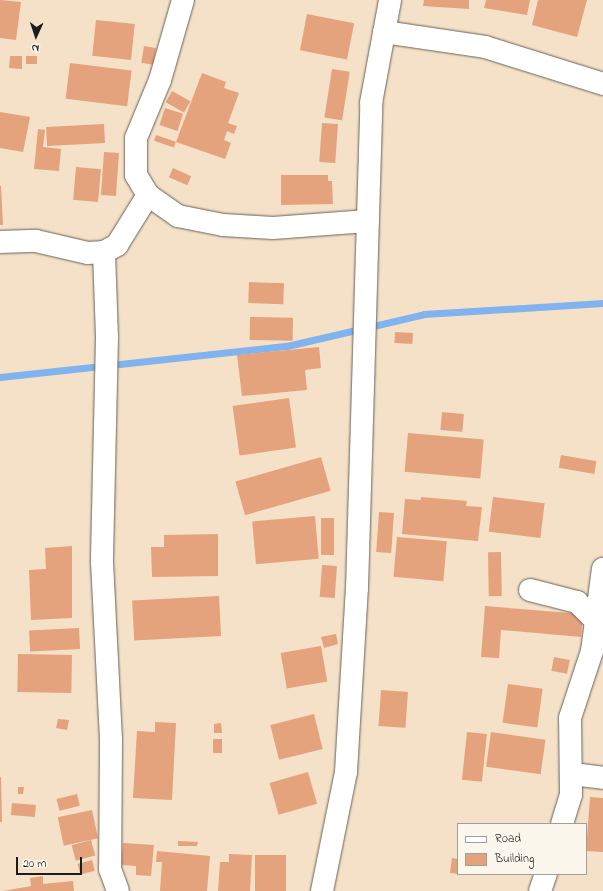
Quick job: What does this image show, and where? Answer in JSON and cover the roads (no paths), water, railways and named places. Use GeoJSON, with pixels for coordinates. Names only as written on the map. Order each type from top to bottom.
{"type":"FeatureCollection","features":[{"type":"Feature","properties":{"kind":"street"},"geometry":{"type":"LineString","coordinates":[[183,0],[160,80],[136,138],[136,175],[148,195],[178,216],[223,225],[273,228],[368,221]]}},
{"type":"Feature","properties":{"kind":"street"},"geometry":{"type":"LineString","coordinates":[[322,891],[346,772],[361,431],[371,104],[390,0]]}},
{"type":"Feature","properties":{"kind":"street"},"geometry":{"type":"LineString","coordinates":[[384,32],[485,47],[603,84]]}},
{"type":"Feature","properties":{"kind":"street"},"geometry":{"type":"LineString","coordinates":[[0,242],[36,241],[88,253],[104,252],[117,245],[148,195]]}},
{"type":"Feature","properties":{"kind":"street"},"geometry":{"type":"LineString","coordinates":[[104,252],[107,337],[102,562],[111,740],[110,869],[118,891]]}},
{"type":"Feature","properties":{"kind":"street"},"geometry":{"type":"LineString","coordinates":[[562,823],[571,795],[572,774],[568,752],[570,718],[592,651],[603,569]]}},
{"type":"Feature","properties":{"kind":"street"},"geometry":{"type":"LineString","coordinates":[[530,590],[577,602],[596,621]]}},
{"type":"Feature","properties":{"kind":"street"},"geometry":{"type":"LineString","coordinates":[[572,774],[603,778]]}},
{"type":"Feature","properties":{"kind":"street"},"geometry":{"type":"LineString","coordinates":[[540,891],[546,875]]}},
{"type":"Feature","properties":{"kind":"waterway"},"geometry":{"type":"LineString","coordinates":[[0,377],[287,346],[424,314],[603,303]]}}]}
